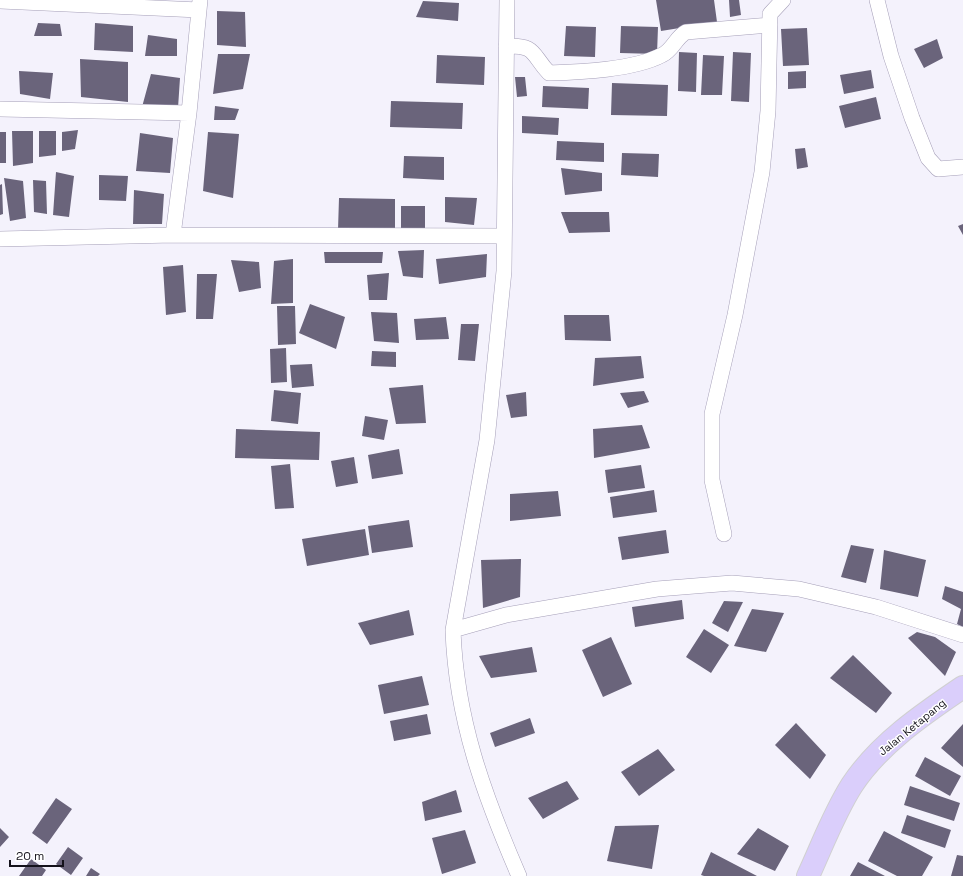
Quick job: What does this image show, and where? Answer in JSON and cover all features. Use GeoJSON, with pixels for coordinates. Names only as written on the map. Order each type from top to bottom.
{"type":"FeatureCollection","features":[{"type":"Feature","properties":{"kind":"main road","name":"Jalan Ketapang"},"geometry":{"type":"LineString","coordinates":[[808,876],[837,811],[852,785],[872,760],[893,740],[962,689]]}},
{"type":"Feature","properties":{"kind":"street"},"geometry":{"type":"LineString","coordinates":[[506,0],[504,271],[487,440],[453,630],[454,661],[460,699],[473,756],[482,787],[519,876]]}},
{"type":"Feature","properties":{"kind":"street"},"geometry":{"type":"LineString","coordinates":[[724,534],[712,480],[712,414],[735,315],[762,172],[768,111],[770,14],[783,0]]}},
{"type":"Feature","properties":{"kind":"street"},"geometry":{"type":"LineString","coordinates":[[877,0],[897,75],[928,158],[938,169],[963,167]]}},
{"type":"Feature","properties":{"kind":"street"},"geometry":{"type":"LineString","coordinates":[[0,1],[199,5],[189,113],[173,235]]}},
{"type":"Feature","properties":{"kind":"street"},"geometry":{"type":"LineString","coordinates":[[506,46],[520,46],[529,48],[549,73],[568,73],[638,65],[662,55],[671,49],[682,34],[686,32],[770,25]]}},
{"type":"Feature","properties":{"kind":"street"},"geometry":{"type":"LineString","coordinates":[[0,109],[189,113]]}},
{"type":"Feature","properties":{"kind":"street"},"geometry":{"type":"LineString","coordinates":[[0,239],[173,235],[504,236]]}},
{"type":"Feature","properties":{"kind":"street"},"geometry":{"type":"LineString","coordinates":[[453,630],[506,615],[656,589],[732,583],[799,589],[876,607],[963,635]]}},
{"type":"Feature","properties":{"kind":"building"},"geometry":{"type":"Polygon","coordinates":[[[656,0],[714,0],[717,22],[661,31],[656,0]]]}},
{"type":"Feature","properties":{"kind":"building"},"geometry":{"type":"Polygon","coordinates":[[[729,0],[739,0],[741,15],[730,17],[729,0]]]}},
{"type":"Feature","properties":{"kind":"building"},"geometry":{"type":"Polygon","coordinates":[[[423,1],[459,3],[458,21],[416,17],[423,1]]]}},
{"type":"Feature","properties":{"kind":"building"},"geometry":{"type":"Polygon","coordinates":[[[217,11],[245,12],[246,47],[217,45],[217,11]]]}},
{"type":"Feature","properties":{"kind":"building"},"geometry":{"type":"Polygon","coordinates":[[[38,23],[60,24],[62,36],[34,36],[38,23]]]}},
{"type":"Feature","properties":{"kind":"building"},"geometry":{"type":"Polygon","coordinates":[[[95,23],[133,26],[133,52],[94,50],[95,23]]]}},
{"type":"Feature","properties":{"kind":"building"},"geometry":{"type":"Polygon","coordinates":[[[566,26],[596,27],[595,57],[564,56],[566,26]]]}},
{"type":"Feature","properties":{"kind":"building"},"geometry":{"type":"Polygon","coordinates":[[[621,26],[658,27],[657,54],[620,53],[621,26]]]}},
{"type":"Feature","properties":{"kind":"building"},"geometry":{"type":"Polygon","coordinates":[[[807,28],[809,65],[783,66],[781,29],[807,28]]]}},
{"type":"Feature","properties":{"kind":"building"},"geometry":{"type":"Polygon","coordinates":[[[148,35],[177,39],[177,56],[145,56],[148,35]]]}},
{"type":"Feature","properties":{"kind":"building"},"geometry":{"type":"Polygon","coordinates":[[[937,39],[943,58],[924,68],[914,49],[937,39]]]}},
{"type":"Feature","properties":{"kind":"building"},"geometry":{"type":"Polygon","coordinates":[[[679,52],[697,53],[696,92],[678,91],[679,52]]]}},
{"type":"Feature","properties":{"kind":"building"},"geometry":{"type":"Polygon","coordinates":[[[733,52],[751,53],[749,102],[731,101],[733,52]]]}},
{"type":"Feature","properties":{"kind":"building"},"geometry":{"type":"Polygon","coordinates":[[[218,54],[250,54],[243,89],[213,94],[218,54]]]}},
{"type":"Feature","properties":{"kind":"building"},"geometry":{"type":"Polygon","coordinates":[[[437,55],[485,57],[484,85],[436,83],[437,55]]]}},
{"type":"Feature","properties":{"kind":"building"},"geometry":{"type":"Polygon","coordinates":[[[703,55],[724,56],[722,95],[701,95],[703,55]]]}},
{"type":"Feature","properties":{"kind":"building"},"geometry":{"type":"Polygon","coordinates":[[[80,59],[128,62],[128,102],[81,97],[80,59]]]}},
{"type":"Feature","properties":{"kind":"building"},"geometry":{"type":"Polygon","coordinates":[[[871,70],[874,88],[844,94],[840,75],[871,70]]]}},
{"type":"Feature","properties":{"kind":"building"},"geometry":{"type":"Polygon","coordinates":[[[19,71],[53,73],[50,99],[20,94],[19,71]]]}},
{"type":"Feature","properties":{"kind":"building"},"geometry":{"type":"Polygon","coordinates":[[[806,71],[806,88],[788,89],[788,72],[806,71]]]}},
{"type":"Feature","properties":{"kind":"building"},"geometry":{"type":"Polygon","coordinates":[[[151,74],[180,78],[178,108],[142,107],[151,74]]]}},
{"type":"Feature","properties":{"kind":"building"},"geometry":{"type":"Polygon","coordinates":[[[515,77],[525,77],[527,96],[517,97],[515,77]]]}},
{"type":"Feature","properties":{"kind":"building"},"geometry":{"type":"Polygon","coordinates":[[[612,83],[668,85],[667,116],[611,115],[612,83]]]}},
{"type":"Feature","properties":{"kind":"building"},"geometry":{"type":"Polygon","coordinates":[[[543,86],[589,88],[588,109],[542,107],[543,86]]]}},
{"type":"Feature","properties":{"kind":"building"},"geometry":{"type":"Polygon","coordinates":[[[876,97],[881,119],[845,128],[839,106],[876,97]]]}},
{"type":"Feature","properties":{"kind":"building"},"geometry":{"type":"Polygon","coordinates":[[[391,101],[463,103],[462,129],[390,127],[391,101]]]}},
{"type":"Feature","properties":{"kind":"building"},"geometry":{"type":"Polygon","coordinates":[[[215,106],[239,109],[235,120],[214,120],[215,106]]]}},
{"type":"Feature","properties":{"kind":"building"},"geometry":{"type":"Polygon","coordinates":[[[522,116],[559,118],[558,135],[522,133],[522,116]]]}},
{"type":"Feature","properties":{"kind":"building"},"geometry":{"type":"Polygon","coordinates":[[[78,130],[75,149],[62,151],[62,132],[78,130]]]}},
{"type":"Feature","properties":{"kind":"building"},"geometry":{"type":"Polygon","coordinates":[[[12,131],[33,131],[33,163],[13,166],[12,131]]]}},
{"type":"Feature","properties":{"kind":"building"},"geometry":{"type":"Polygon","coordinates":[[[39,131],[56,131],[56,155],[39,157],[39,131]]]}},
{"type":"Feature","properties":{"kind":"building"},"geometry":{"type":"Polygon","coordinates":[[[0,132],[6,132],[6,163],[0,163],[0,132]]]}},
{"type":"Feature","properties":{"kind":"building"},"geometry":{"type":"Polygon","coordinates":[[[208,132],[239,134],[233,198],[203,191],[208,132]]]}},
{"type":"Feature","properties":{"kind":"building"},"geometry":{"type":"Polygon","coordinates":[[[140,133],[173,138],[170,173],[136,171],[140,133]]]}},
{"type":"Feature","properties":{"kind":"building"},"geometry":{"type":"Polygon","coordinates":[[[557,141],[604,143],[604,162],[556,160],[557,141]]]}},
{"type":"Feature","properties":{"kind":"building"},"geometry":{"type":"Polygon","coordinates":[[[805,148],[808,167],[797,169],[795,149],[805,148]]]}},
{"type":"Feature","properties":{"kind":"building"},"geometry":{"type":"Polygon","coordinates":[[[622,153],[659,154],[658,177],[621,175],[622,153]]]}},
{"type":"Feature","properties":{"kind":"building"},"geometry":{"type":"Polygon","coordinates":[[[404,156],[444,157],[444,180],[403,178],[404,156]]]}},
{"type":"Feature","properties":{"kind":"building"},"geometry":{"type":"Polygon","coordinates":[[[561,168],[602,173],[602,191],[565,195],[561,168]]]}},
{"type":"Feature","properties":{"kind":"building"},"geometry":{"type":"Polygon","coordinates":[[[56,172],[74,176],[69,217],[53,215],[56,172]]]}},
{"type":"Feature","properties":{"kind":"building"},"geometry":{"type":"Polygon","coordinates":[[[99,175],[128,176],[126,201],[99,200],[99,175]]]}},
{"type":"Feature","properties":{"kind":"building"},"geometry":{"type":"Polygon","coordinates":[[[4,178],[23,181],[26,218],[10,221],[4,178]]]}},
{"type":"Feature","properties":{"kind":"building"},"geometry":{"type":"Polygon","coordinates":[[[33,180],[46,181],[47,214],[34,212],[33,180]]]}},
{"type":"Feature","properties":{"kind":"building"},"geometry":{"type":"Polygon","coordinates":[[[2,184],[3,214],[0,215],[0,185],[2,184]]]}},
{"type":"Feature","properties":{"kind":"building"},"geometry":{"type":"Polygon","coordinates":[[[134,190],[164,194],[162,224],[133,224],[134,190]]]}},
{"type":"Feature","properties":{"kind":"building"},"geometry":{"type":"Polygon","coordinates":[[[445,197],[477,198],[474,225],[445,222],[445,197]]]}},
{"type":"Feature","properties":{"kind":"building"},"geometry":{"type":"Polygon","coordinates":[[[339,198],[395,199],[395,232],[338,230],[339,198]]]}},
{"type":"Feature","properties":{"kind":"building"},"geometry":{"type":"Polygon","coordinates":[[[401,206],[425,206],[425,229],[401,229],[401,206]]]}},
{"type":"Feature","properties":{"kind":"building"},"geometry":{"type":"Polygon","coordinates":[[[561,212],[609,212],[610,232],[569,233],[561,212]]]}},
{"type":"Feature","properties":{"kind":"building"},"geometry":{"type":"Polygon","coordinates":[[[963,224],[963,235],[958,226],[963,224]]]}},
{"type":"Feature","properties":{"kind":"building"},"geometry":{"type":"Polygon","coordinates":[[[424,250],[423,278],[403,276],[398,251],[424,250]]]}},
{"type":"Feature","properties":{"kind":"building"},"geometry":{"type":"Polygon","coordinates":[[[324,252],[383,252],[382,263],[325,263],[324,252]]]}},
{"type":"Feature","properties":{"kind":"building"},"geometry":{"type":"Polygon","coordinates":[[[487,254],[486,277],[439,284],[436,259],[487,254]]]}},
{"type":"Feature","properties":{"kind":"building"},"geometry":{"type":"Polygon","coordinates":[[[293,259],[293,303],[271,304],[274,261],[293,259]]]}},
{"type":"Feature","properties":{"kind":"building"},"geometry":{"type":"Polygon","coordinates":[[[231,260],[259,262],[261,288],[239,292],[231,260]]]}},
{"type":"Feature","properties":{"kind":"building"},"geometry":{"type":"Polygon","coordinates":[[[183,265],[186,312],[166,315],[163,267],[183,265]]]}},
{"type":"Feature","properties":{"kind":"building"},"geometry":{"type":"Polygon","coordinates":[[[389,273],[387,300],[369,300],[367,275],[389,273]]]}},
{"type":"Feature","properties":{"kind":"building"},"geometry":{"type":"Polygon","coordinates":[[[197,274],[217,274],[213,319],[196,319],[197,274]]]}},
{"type":"Feature","properties":{"kind":"building"},"geometry":{"type":"Polygon","coordinates":[[[310,304],[345,317],[336,349],[299,333],[310,304]]]}},
{"type":"Feature","properties":{"kind":"building"},"geometry":{"type":"Polygon","coordinates":[[[277,306],[295,306],[296,344],[278,345],[277,306]]]}},
{"type":"Feature","properties":{"kind":"building"},"geometry":{"type":"Polygon","coordinates":[[[371,312],[397,313],[399,343],[374,341],[371,312]]]}},
{"type":"Feature","properties":{"kind":"building"},"geometry":{"type":"Polygon","coordinates":[[[564,315],[609,315],[611,341],[565,340],[564,315]]]}},
{"type":"Feature","properties":{"kind":"building"},"geometry":{"type":"Polygon","coordinates":[[[446,317],[449,339],[416,340],[414,319],[446,317]]]}},
{"type":"Feature","properties":{"kind":"building"},"geometry":{"type":"Polygon","coordinates":[[[461,324],[479,324],[475,361],[458,360],[461,324]]]}},
{"type":"Feature","properties":{"kind":"building"},"geometry":{"type":"Polygon","coordinates":[[[286,348],[287,382],[271,383],[270,349],[286,348]]]}},
{"type":"Feature","properties":{"kind":"building"},"geometry":{"type":"Polygon","coordinates":[[[372,351],[396,352],[396,367],[371,366],[372,351]]]}},
{"type":"Feature","properties":{"kind":"building"},"geometry":{"type":"Polygon","coordinates":[[[641,356],[644,378],[593,386],[595,358],[641,356]]]}},
{"type":"Feature","properties":{"kind":"building"},"geometry":{"type":"Polygon","coordinates":[[[312,364],[314,386],[292,388],[290,365],[312,364]]]}},
{"type":"Feature","properties":{"kind":"building"},"geometry":{"type":"Polygon","coordinates":[[[423,385],[426,423],[396,424],[389,388],[423,385]]]}},
{"type":"Feature","properties":{"kind":"building"},"geometry":{"type":"Polygon","coordinates":[[[274,390],[301,393],[298,424],[271,421],[274,390]]]}},
{"type":"Feature","properties":{"kind":"building"},"geometry":{"type":"Polygon","coordinates":[[[644,391],[649,402],[628,408],[620,393],[644,391]]]}},
{"type":"Feature","properties":{"kind":"building"},"geometry":{"type":"Polygon","coordinates":[[[526,392],[527,416],[511,418],[506,395],[526,392]]]}},
{"type":"Feature","properties":{"kind":"building"},"geometry":{"type":"Polygon","coordinates":[[[365,416],[388,420],[384,440],[362,436],[365,416]]]}},
{"type":"Feature","properties":{"kind":"building"},"geometry":{"type":"Polygon","coordinates":[[[642,425],[650,448],[594,458],[593,429],[642,425]]]}},
{"type":"Feature","properties":{"kind":"building"},"geometry":{"type":"Polygon","coordinates":[[[236,429],[320,432],[319,460],[235,458],[236,429]]]}},
{"type":"Feature","properties":{"kind":"building"},"geometry":{"type":"Polygon","coordinates":[[[399,449],[403,474],[372,479],[368,455],[399,449]]]}},
{"type":"Feature","properties":{"kind":"building"},"geometry":{"type":"Polygon","coordinates":[[[354,457],[358,483],[336,487],[331,461],[354,457]]]}},
{"type":"Feature","properties":{"kind":"building"},"geometry":{"type":"Polygon","coordinates":[[[290,464],[294,508],[275,509],[271,466],[290,464]]]}},
{"type":"Feature","properties":{"kind":"building"},"geometry":{"type":"Polygon","coordinates":[[[641,465],[645,488],[608,493],[605,470],[641,465]]]}},
{"type":"Feature","properties":{"kind":"building"},"geometry":{"type":"Polygon","coordinates":[[[654,490],[657,512],[613,518],[610,497],[654,490]]]}},
{"type":"Feature","properties":{"kind":"building"},"geometry":{"type":"Polygon","coordinates":[[[558,491],[561,516],[510,521],[510,494],[558,491]]]}},
{"type":"Feature","properties":{"kind":"building"},"geometry":{"type":"Polygon","coordinates":[[[409,520],[413,547],[372,553],[368,526],[409,520]]]}},
{"type":"Feature","properties":{"kind":"building"},"geometry":{"type":"Polygon","coordinates":[[[365,529],[369,555],[307,566],[302,539],[365,529]]]}},
{"type":"Feature","properties":{"kind":"building"},"geometry":{"type":"Polygon","coordinates":[[[666,530],[669,553],[622,560],[618,537],[666,530]]]}},
{"type":"Feature","properties":{"kind":"building"},"geometry":{"type":"Polygon","coordinates":[[[851,545],[874,549],[866,583],[841,577],[851,545]]]}},
{"type":"Feature","properties":{"kind":"building"},"geometry":{"type":"Polygon","coordinates":[[[884,550],[926,560],[918,597],[880,589],[884,550]]]}},
{"type":"Feature","properties":{"kind":"building"},"geometry":{"type":"Polygon","coordinates":[[[521,559],[520,597],[483,608],[481,560],[521,559]]]}},
{"type":"Feature","properties":{"kind":"building"},"geometry":{"type":"Polygon","coordinates":[[[945,586],[963,592],[963,627],[957,624],[961,609],[942,599],[945,586]]]}},
{"type":"Feature","properties":{"kind":"building"},"geometry":{"type":"Polygon","coordinates":[[[682,600],[684,619],[635,627],[632,607],[682,600]]]}},
{"type":"Feature","properties":{"kind":"building"},"geometry":{"type":"Polygon","coordinates":[[[724,601],[743,602],[728,632],[712,623],[724,601]]]}},
{"type":"Feature","properties":{"kind":"building"},"geometry":{"type":"Polygon","coordinates":[[[752,609],[784,613],[766,652],[734,646],[752,609]]]}},
{"type":"Feature","properties":{"kind":"building"},"geometry":{"type":"Polygon","coordinates":[[[409,610],[414,635],[370,645],[358,623],[409,610]]]}},
{"type":"Feature","properties":{"kind":"building"},"geometry":{"type":"Polygon","coordinates":[[[704,629],[729,645],[711,673],[686,657],[704,629]]]}},
{"type":"Feature","properties":{"kind":"building"},"geometry":{"type":"Polygon","coordinates":[[[917,632],[935,637],[956,652],[945,676],[908,638],[917,632]]]}},
{"type":"Feature","properties":{"kind":"building"},"geometry":{"type":"Polygon","coordinates":[[[611,637],[632,684],[603,697],[582,650],[611,637]]]}},
{"type":"Feature","properties":{"kind":"building"},"geometry":{"type":"Polygon","coordinates":[[[532,647],[537,672],[491,678],[479,656],[532,647]]]}},
{"type":"Feature","properties":{"kind":"building"},"geometry":{"type":"Polygon","coordinates":[[[853,655],[892,693],[876,713],[830,678],[853,655]]]}},
{"type":"Feature","properties":{"kind":"building"},"geometry":{"type":"Polygon","coordinates":[[[422,676],[429,705],[384,714],[378,685],[422,676]]]}},
{"type":"Feature","properties":{"kind":"building"},"geometry":{"type":"Polygon","coordinates":[[[427,714],[431,734],[394,741],[390,721],[427,714]]]}},
{"type":"Feature","properties":{"kind":"building"},"geometry":{"type":"Polygon","coordinates":[[[530,718],[535,733],[495,747],[490,733],[530,718]]]}},
{"type":"Feature","properties":{"kind":"building"},"geometry":{"type":"Polygon","coordinates":[[[796,723],[826,755],[810,779],[775,745],[796,723]]]}},
{"type":"Feature","properties":{"kind":"building"},"geometry":{"type":"Polygon","coordinates":[[[963,724],[963,767],[941,748],[963,724]]]}},
{"type":"Feature","properties":{"kind":"building"},"geometry":{"type":"Polygon","coordinates":[[[658,749],[675,770],[639,796],[621,772],[658,749]]]}},
{"type":"Feature","properties":{"kind":"building"},"geometry":{"type":"Polygon","coordinates":[[[925,757],[961,776],[950,796],[915,776],[925,757]]]}},
{"type":"Feature","properties":{"kind":"building"},"geometry":{"type":"Polygon","coordinates":[[[567,781],[579,799],[543,819],[528,798],[567,781]]]}},
{"type":"Feature","properties":{"kind":"building"},"geometry":{"type":"Polygon","coordinates":[[[910,786],[960,803],[954,821],[904,805],[910,786]]]}},
{"type":"Feature","properties":{"kind":"building"},"geometry":{"type":"Polygon","coordinates":[[[456,790],[462,812],[425,821],[422,802],[456,790]]]}},
{"type":"Feature","properties":{"kind":"building"},"geometry":{"type":"Polygon","coordinates":[[[56,798],[72,809],[47,844],[32,833],[56,798]]]}},
{"type":"Feature","properties":{"kind":"building"},"geometry":{"type":"Polygon","coordinates":[[[907,815],[951,830],[945,848],[901,833],[907,815]]]}},
{"type":"Feature","properties":{"kind":"building"},"geometry":{"type":"Polygon","coordinates":[[[659,825],[652,869],[607,861],[615,826],[659,825]]]}},
{"type":"Feature","properties":{"kind":"building"},"geometry":{"type":"Polygon","coordinates":[[[0,828],[9,837],[0,847],[0,828]]]}},
{"type":"Feature","properties":{"kind":"building"},"geometry":{"type":"Polygon","coordinates":[[[758,828],[789,846],[775,871],[737,854],[758,828]]]}},
{"type":"Feature","properties":{"kind":"building"},"geometry":{"type":"Polygon","coordinates":[[[465,830],[476,863],[442,874],[432,838],[465,830]]]}},
{"type":"Feature","properties":{"kind":"building"},"geometry":{"type":"Polygon","coordinates":[[[884,831],[933,857],[922,876],[897,876],[868,861],[884,831]]]}},
{"type":"Feature","properties":{"kind":"building"},"geometry":{"type":"Polygon","coordinates":[[[68,847],[83,858],[71,875],[56,864],[68,847]]]}},
{"type":"Feature","properties":{"kind":"building"},"geometry":{"type":"Polygon","coordinates":[[[711,852],[757,876],[701,875],[711,852]]]}},
{"type":"Feature","properties":{"kind":"building"},"geometry":{"type":"Polygon","coordinates":[[[957,855],[963,856],[963,876],[951,876],[957,855]]]}},
{"type":"Feature","properties":{"kind":"building"},"geometry":{"type":"Polygon","coordinates":[[[31,859],[46,870],[42,876],[19,876],[31,859]]]}},
{"type":"Feature","properties":{"kind":"building"},"geometry":{"type":"Polygon","coordinates":[[[858,862],[885,876],[850,876],[858,862]]]}},
{"type":"Feature","properties":{"kind":"building"},"geometry":{"type":"Polygon","coordinates":[[[91,868],[100,874],[98,876],[86,876],[91,868]]]}}]}
